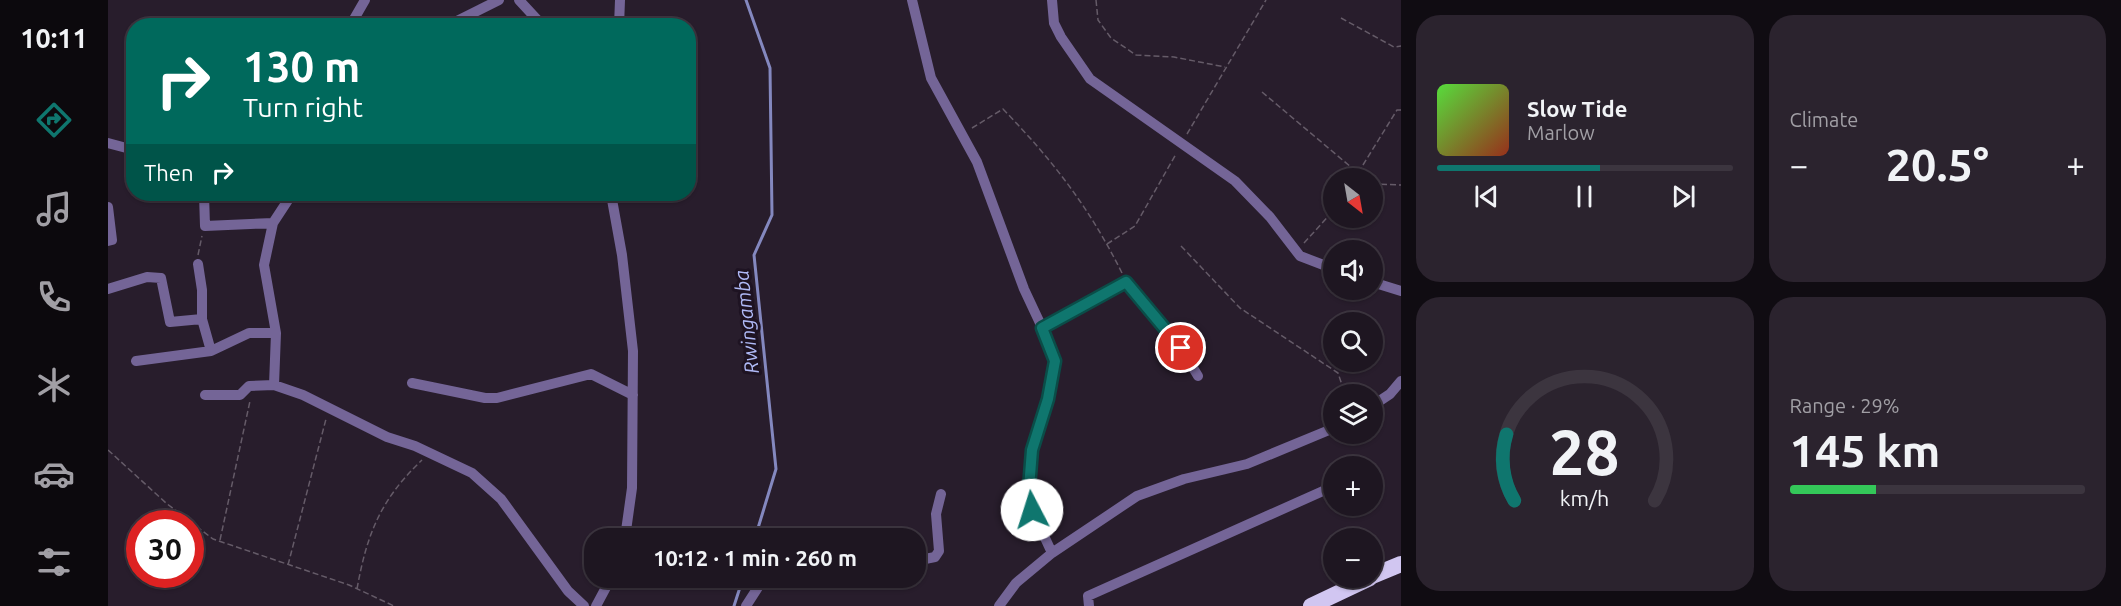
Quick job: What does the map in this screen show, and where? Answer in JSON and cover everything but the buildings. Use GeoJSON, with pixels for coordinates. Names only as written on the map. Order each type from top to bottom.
{"type":"FeatureCollection","features":[{"type":"Feature","properties":{"kind":"highway"},"geometry":{"type":"LineString","coordinates":[[1383,572],[1401,564]]}},
{"type":"Feature","properties":{"kind":"highway"},"geometry":{"type":"LineString","coordinates":[[1311,606],[1348,588]]}},
{"type":"Feature","properties":{"kind":"street"},"geometry":{"type":"LineString","coordinates":[[355,18],[365,0]]}},
{"type":"Feature","properties":{"kind":"street"},"geometry":{"type":"LineString","coordinates":[[463,18],[499,0]]}},
{"type":"Feature","properties":{"kind":"street"},"geometry":{"type":"LineString","coordinates":[[519,0],[536,18]]}},
{"type":"Feature","properties":{"kind":"street"},"geometry":{"type":"LineString","coordinates":[[619,18],[621,0]]}},
{"type":"Feature","properties":{"kind":"street"},"geometry":{"type":"LineString","coordinates":[[912,0],[931,78],[977,162],[1024,289],[1055,361],[1048,399],[1032,450],[1029,488],[1032,510],[1052,553]]}},
{"type":"Feature","properties":{"kind":"street"},"geometry":{"type":"LineString","coordinates":[[1052,0],[1054,23],[1061,38],[1090,79],[1240,185],[1270,217],[1295,252],[1305,260],[1323,266]]}},
{"type":"Feature","properties":{"kind":"street"},"geometry":{"type":"LineString","coordinates":[[108,143],[126,148]]}},
{"type":"Feature","properties":{"kind":"street"},"geometry":{"type":"LineString","coordinates":[[204,201],[205,226],[273,223]]}},
{"type":"Feature","properties":{"kind":"street"},"geometry":{"type":"LineString","coordinates":[[274,385],[276,333],[264,265],[273,223],[287,201]]}},
{"type":"Feature","properties":{"kind":"street"},"geometry":{"type":"LineString","coordinates":[[612,201],[631,319],[632,488],[626,528]]}},
{"type":"Feature","properties":{"kind":"street"},"geometry":{"type":"LineString","coordinates":[[108,207],[112,240],[108,241]]}},
{"type":"Feature","properties":{"kind":"street"},"geometry":{"type":"LineString","coordinates":[[198,264],[202,290],[202,319],[211,351]]}},
{"type":"Feature","properties":{"kind":"street"},"geometry":{"type":"LineString","coordinates":[[108,290],[147,277],[161,278],[170,322],[202,319]]}},
{"type":"Feature","properties":{"kind":"street"},"geometry":{"type":"LineString","coordinates":[[1042,328],[1126,282],[1181,348],[1198,376]]}},
{"type":"Feature","properties":{"kind":"street"},"geometry":{"type":"LineString","coordinates":[[1383,285],[1401,291]]}},
{"type":"Feature","properties":{"kind":"street"},"geometry":{"type":"LineString","coordinates":[[135,361],[211,351],[249,333],[276,333]]}},
{"type":"Feature","properties":{"kind":"street"},"geometry":{"type":"LineString","coordinates":[[412,383],[484,398],[497,398],[591,374],[633,395]]}},
{"type":"Feature","properties":{"kind":"street"},"geometry":{"type":"LineString","coordinates":[[1383,399],[1401,381]]}},
{"type":"Feature","properties":{"kind":"street"},"geometry":{"type":"LineString","coordinates":[[206,395],[240,394],[254,386],[274,385],[329,407],[387,437],[472,473],[489,486],[568,591],[584,606]]}},
{"type":"Feature","properties":{"kind":"street"},"geometry":{"type":"LineString","coordinates":[[999,606],[1016,583],[1052,553],[1137,496],[1184,479],[1246,464],[1323,432]]}},
{"type":"Feature","properties":{"kind":"street"},"geometry":{"type":"LineString","coordinates":[[1089,606],[1088,596],[1323,491]]}},
{"type":"Feature","properties":{"kind":"street"},"geometry":{"type":"LineString","coordinates":[[926,559],[935,557],[939,551],[936,514],[941,494]]}},
{"type":"Feature","properties":{"kind":"street"},"geometry":{"type":"LineString","coordinates":[[596,606],[606,588]]}},
{"type":"Feature","properties":{"kind":"street"},"geometry":{"type":"LineString","coordinates":[[746,606],[758,588]]}},
{"type":"Feature","properties":{"kind":"path"},"geometry":{"type":"LineString","coordinates":[[1096,0],[1098,20],[1111,38],[1136,55],[1174,57],[1226,67]]}},
{"type":"Feature","properties":{"kind":"path"},"geometry":{"type":"LineString","coordinates":[[1107,244],[1134,226],[1266,0]]}},
{"type":"Feature","properties":{"kind":"path"},"geometry":{"type":"LineString","coordinates":[[1341,18],[1394,47],[1401,46]]}},
{"type":"Feature","properties":{"kind":"path"},"geometry":{"type":"LineString","coordinates":[[1262,92],[1352,168]]}},
{"type":"Feature","properties":{"kind":"path"},"geometry":{"type":"LineString","coordinates":[[1361,168],[1401,105]]}},
{"type":"Feature","properties":{"kind":"path"},"geometry":{"type":"LineString","coordinates":[[962,135],[1003,109],[1063,175],[1107,244],[1126,282]]}},
{"type":"Feature","properties":{"kind":"path"},"geometry":{"type":"LineString","coordinates":[[1383,184],[1401,185]]}},
{"type":"Feature","properties":{"kind":"path"},"geometry":{"type":"LineString","coordinates":[[1295,252],[1323,222]]}},
{"type":"Feature","properties":{"kind":"path"},"geometry":{"type":"LineString","coordinates":[[198,264],[198,248],[205,226]]}},
{"type":"Feature","properties":{"kind":"path"},"geometry":{"type":"LineString","coordinates":[[1181,246],[1240,308],[1338,373],[1342,384]]}},
{"type":"Feature","properties":{"kind":"path"},"geometry":{"type":"LineString","coordinates":[[220,541],[239,443],[254,386]]}},
{"type":"Feature","properties":{"kind":"path"},"geometry":{"type":"LineString","coordinates":[[288,565],[329,407]]}},
{"type":"Feature","properties":{"kind":"path"},"geometry":{"type":"LineString","coordinates":[[108,450],[166,503],[220,541],[357,589],[394,606]]}},
{"type":"Feature","properties":{"kind":"path"},"geometry":{"type":"LineString","coordinates":[[357,589],[364,548],[381,508],[404,477],[429,453]]}},
{"type":"Feature","properties":{"kind":"waterway","name":"Rwingamba"},"geometry":{"type":"LineString","coordinates":[[746,0],[770,68],[772,215],[754,255],[776,469],[758,528]]}},
{"type":"Feature","properties":{"kind":"waterway","name":"Rwingamba"},"geometry":{"type":"LineString","coordinates":[[734,606],[740,588]]}},
{"type":"Feature","properties":{"kind":"route"},"geometry":{"type":"LineString","coordinates":[[1032,510],[1029,488],[1032,450],[1048,399],[1055,361],[1054,352],[1042,328],[1126,282],[1181,348]]}}]}
